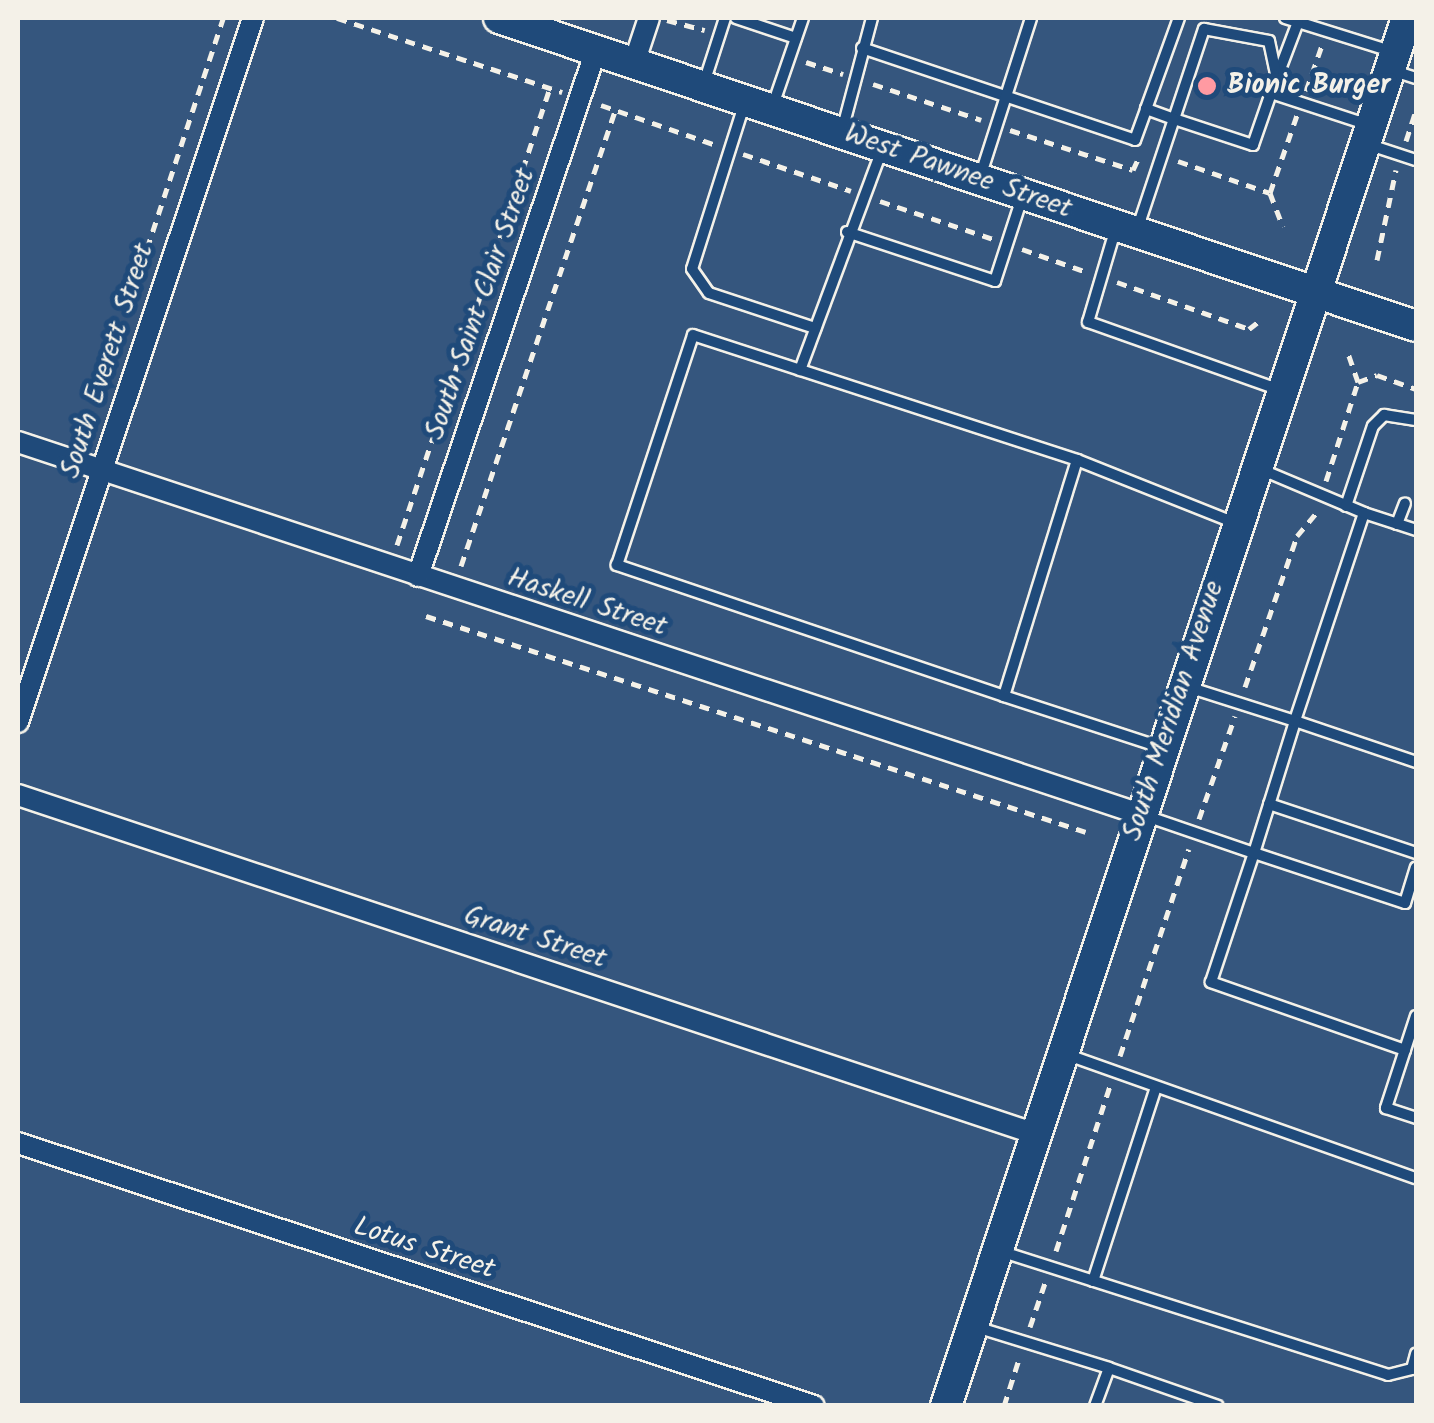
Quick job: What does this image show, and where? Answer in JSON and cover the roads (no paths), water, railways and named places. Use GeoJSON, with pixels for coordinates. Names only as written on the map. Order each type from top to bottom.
{"type":"FeatureCollection","features":[{"type":"Feature","properties":{"kind":"main road","name":"West Pawnee Street"},"geometry":{"type":"LineString","coordinates":[[499,18],[1416,326]]}},
{"type":"Feature","properties":{"kind":"main road","name":"South Meridian Avenue"},"geometry":{"type":"LineString","coordinates":[[946,1406],[1367,134],[1400,67],[1406,18]]}},
{"type":"Feature","properties":{"kind":"street","name":"South Everett Street"},"geometry":{"type":"LineString","coordinates":[[18,722],[253,18]]}},
{"type":"Feature","properties":{"kind":"street"},"geometry":{"type":"LineString","coordinates":[[634,63],[649,18]]}},
{"type":"Feature","properties":{"kind":"street","name":"South Saint Clair Street"},"geometry":{"type":"LineString","coordinates":[[418,576],[596,50]]}},
{"type":"Feature","properties":{"kind":"street","name":"Haskell Street"},"geometry":{"type":"LineString","coordinates":[[18,442],[1140,814]]}},
{"type":"Feature","properties":{"kind":"street","name":"Grant Street"},"geometry":{"type":"LineString","coordinates":[[18,795],[1036,1134]]}},
{"type":"Feature","properties":{"kind":"street","name":"Lotus Street"},"geometry":{"type":"LineString","coordinates":[[18,1143],[814,1406]]}},
{"type":"Feature","properties":{"kind":"lane"},"geometry":{"type":"LineString","coordinates":[[703,86],[725,18]]}},
{"type":"Feature","properties":{"kind":"lane"},"geometry":{"type":"LineString","coordinates":[[736,18],[796,38]]}},
{"type":"Feature","properties":{"kind":"lane"},"geometry":{"type":"LineString","coordinates":[[803,18],[796,38],[730,150],[692,269],[709,293],[815,328]]}},
{"type":"Feature","properties":{"kind":"lane"},"geometry":{"type":"LineString","coordinates":[[842,133],[872,18]]}},
{"type":"Feature","properties":{"kind":"lane"},"geometry":{"type":"LineString","coordinates":[[980,180],[1031,18]]}},
{"type":"Feature","properties":{"kind":"lane"},"geometry":{"type":"LineString","coordinates":[[862,48],[1135,140],[1179,18]]}},
{"type":"Feature","properties":{"kind":"lane"},"geometry":{"type":"LineString","coordinates":[[1285,18],[1316,22],[1400,67]]}},
{"type":"Feature","properties":{"kind":"lane"},"geometry":{"type":"LineString","coordinates":[[1146,109],[1252,146],[1298,22]]}},
{"type":"Feature","properties":{"kind":"lane"},"geometry":{"type":"LineString","coordinates":[[1277,78],[1269,41],[1204,29],[1174,119],[1102,277],[1088,322],[1281,390]]}},
{"type":"Feature","properties":{"kind":"lane"},"geometry":{"type":"LineString","coordinates":[[1271,93],[1367,134],[1401,156],[1416,160]]}},
{"type":"Feature","properties":{"kind":"lane"},"geometry":{"type":"LineString","coordinates":[[800,370],[847,232],[866,196],[883,147]]}},
{"type":"Feature","properties":{"kind":"lane"},"geometry":{"type":"LineString","coordinates":[[847,232],[995,281],[1023,194]]}},
{"type":"Feature","properties":{"kind":"lane"},"geometry":{"type":"LineString","coordinates":[[1162,748],[618,565],[693,336],[1077,460],[1236,523]]}},
{"type":"Feature","properties":{"kind":"lane"},"geometry":{"type":"LineString","coordinates":[[1346,506],[1373,426],[1384,416],[1416,420]]}},
{"type":"Feature","properties":{"kind":"lane"},"geometry":{"type":"LineString","coordinates":[[1004,696],[1077,460]]}},
{"type":"Feature","properties":{"kind":"lane"},"geometry":{"type":"LineString","coordinates":[[1255,467],[1346,506],[1416,530]]}},
{"type":"Feature","properties":{"kind":"lane"},"geometry":{"type":"LineString","coordinates":[[1397,524],[1405,503]]}},
{"type":"Feature","properties":{"kind":"lane"},"geometry":{"type":"LineString","coordinates":[[1364,513],[1212,982],[1405,1050]]}},
{"type":"Feature","properties":{"kind":"lane"},"geometry":{"type":"LineString","coordinates":[[1182,684],[1416,762]]}},
{"type":"Feature","properties":{"kind":"lane"},"geometry":{"type":"LineString","coordinates":[[1269,804],[1416,854]]}},
{"type":"Feature","properties":{"kind":"lane"},"geometry":{"type":"LineString","coordinates":[[1140,814],[1411,905],[1416,868]]}},
{"type":"Feature","properties":{"kind":"lane"},"geometry":{"type":"LineString","coordinates":[[1416,1016],[1386,1108],[1416,1118]]}},
{"type":"Feature","properties":{"kind":"lane"},"geometry":{"type":"LineString","coordinates":[[1062,1054],[1416,1178]]}},
{"type":"Feature","properties":{"kind":"lane"},"geometry":{"type":"LineString","coordinates":[[1093,1281],[1156,1086]]}},
{"type":"Feature","properties":{"kind":"lane"},"geometry":{"type":"LineString","coordinates":[[998,1250],[1388,1375],[1412,1368],[1416,1354]]}},
{"type":"Feature","properties":{"kind":"lane"},"geometry":{"type":"LineString","coordinates":[[973,1326],[1218,1406]]}},
{"type":"Feature","properties":{"kind":"lane"},"geometry":{"type":"LineString","coordinates":[[1095,1406],[1109,1368]]}},
{"type":"Feature","properties":{"kind":"place","name":"Bionic Burger"},"geometry":{"type":"Point","coordinates":[1207,86]}}]}
